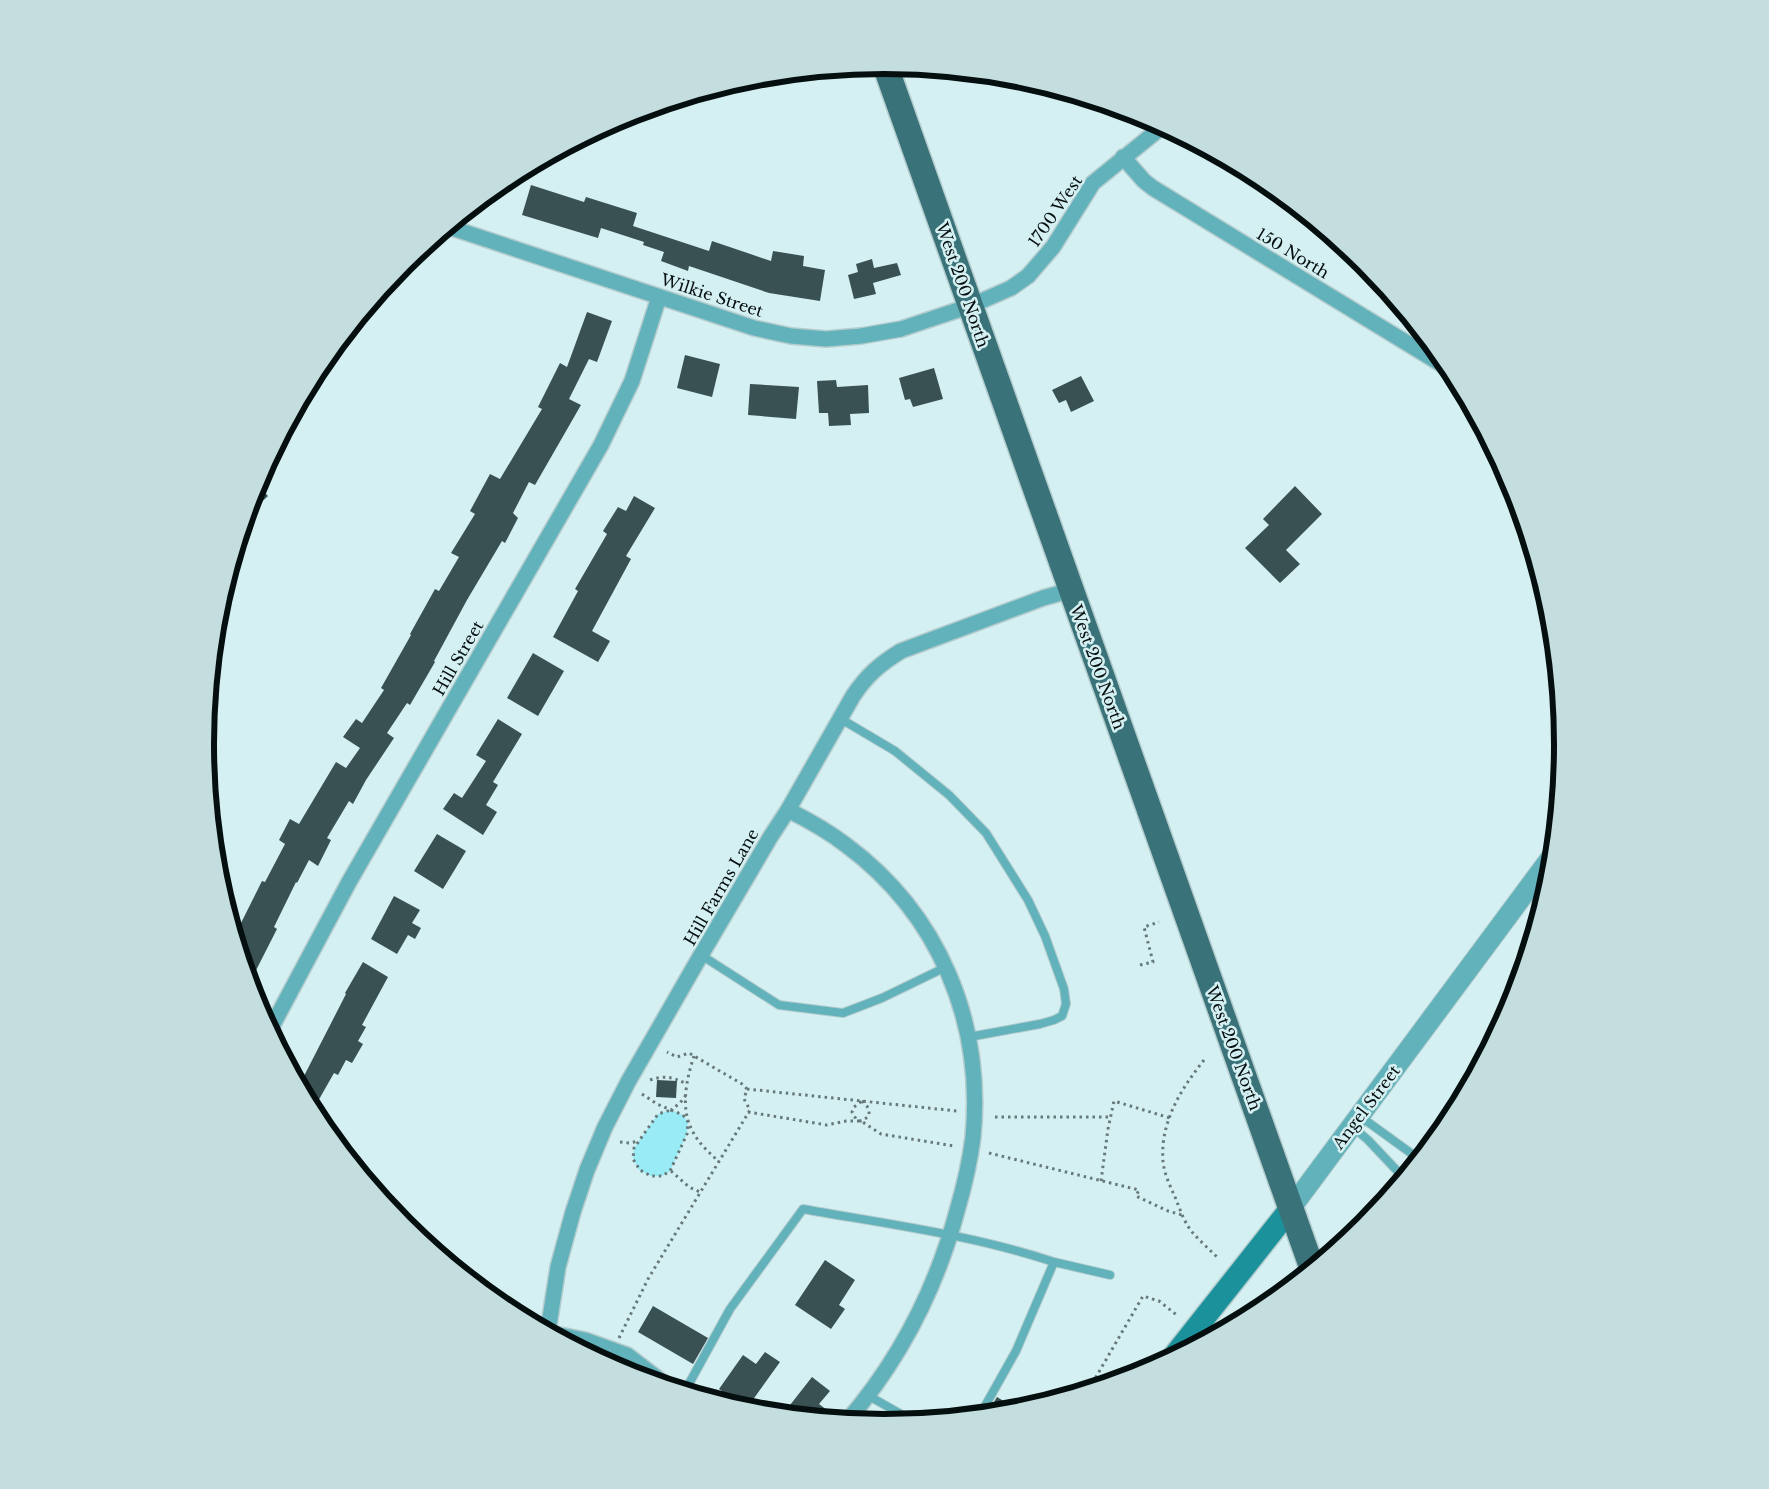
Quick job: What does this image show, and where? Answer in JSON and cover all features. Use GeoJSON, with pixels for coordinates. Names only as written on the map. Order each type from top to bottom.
{"type":"FeatureCollection","features":[{"type":"Feature","properties":{"kind":"main road","name":"West 200 North"},"geometry":{"type":"LineString","coordinates":[[888,74],[1310,1263]]}},
{"type":"Feature","properties":{"kind":"main road","name":"Angel Street"},"geometry":{"type":"LineString","coordinates":[[1183,1345],[1291,1208]]}},
{"type":"Feature","properties":{"kind":"street","name":"1700 West"},"geometry":{"type":"LineString","coordinates":[[970,306],[1011,288],[1028,276],[1053,247],[1093,183],[1156,132]]}},
{"type":"Feature","properties":{"kind":"street","name":"150 North"},"geometry":{"type":"LineString","coordinates":[[1123,157],[1144,181],[1153,188],[1433,359]]}},
{"type":"Feature","properties":{"kind":"street","name":"Wilkie Street"},"geometry":{"type":"LineString","coordinates":[[455,229],[754,328],[791,336],[826,339],[861,336],[901,329],[970,306]]}},
{"type":"Feature","properties":{"kind":"street","name":"Hill Street"},"geometry":{"type":"LineString","coordinates":[[274,1022],[350,882],[601,445],[632,381],[659,297]]}},
{"type":"Feature","properties":{"kind":"street","name":"Hill Farms Lane"},"geometry":{"type":"LineString","coordinates":[[550,1325],[558,1267],[573,1212],[587,1170],[605,1127],[628,1082],[770,836],[788,810],[853,696],[865,679],[882,663],[901,651],[1044,598],[1071,590]]}},
{"type":"Feature","properties":{"kind":"street"},"geometry":{"type":"LineString","coordinates":[[788,810],[846,844],[875,869],[902,897],[928,931],[960,1001],[969,1037],[975,1087],[973,1137],[964,1187],[951,1235],[926,1300],[891,1365],[869,1396],[853,1414]]}},
{"type":"Feature","properties":{"kind":"street","name":"Angel Street"},"geometry":{"type":"LineString","coordinates":[[1291,1208],[1543,868]]}},
{"type":"Feature","properties":{"kind":"street"},"geometry":{"type":"LineString","coordinates":[[571,1337],[626,1355],[649,1372]]}},
{"type":"Feature","properties":{"kind":"lane"},"geometry":{"type":"LineString","coordinates":[[841,719],[895,750],[949,795],[986,833],[1028,900],[1045,936],[1064,989],[1066,1004],[1062,1016],[1040,1024],[969,1037]]}},
{"type":"Feature","properties":{"kind":"lane"},"geometry":{"type":"LineString","coordinates":[[701,955],[779,1005],[843,1013],[882,998],[946,968]]}},
{"type":"Feature","properties":{"kind":"lane"},"geometry":{"type":"LineString","coordinates":[[1356,1121],[1415,1156]]}},
{"type":"Feature","properties":{"kind":"lane"},"geometry":{"type":"LineString","coordinates":[[1356,1121],[1368,1140],[1399,1175]]}},
{"type":"Feature","properties":{"kind":"lane"},"geometry":{"type":"LineString","coordinates":[[688,1385],[730,1310],[803,1209],[951,1235],[1110,1275]]}},
{"type":"Feature","properties":{"kind":"lane"},"geometry":{"type":"LineString","coordinates":[[984,1408],[1016,1351],[1054,1262]]}},
{"type":"Feature","properties":{"kind":"lane"},"geometry":{"type":"LineString","coordinates":[[869,1396],[902,1415]]}},
{"type":"Feature","properties":{"kind":"path"},"geometry":{"type":"LineString","coordinates":[[1140,965],[1153,962],[1144,927],[1159,922]]}},
{"type":"Feature","properties":{"kind":"path"},"geometry":{"type":"LineString","coordinates":[[667,1052],[677,1057],[689,1054],[694,1056],[747,1089],[956,1111]]}},
{"type":"Feature","properties":{"kind":"path"},"geometry":{"type":"LineString","coordinates":[[686,1094],[680,1103],[671,1110],[658,1114],[634,1148],[633,1158],[640,1170],[651,1176],[662,1176],[670,1171],[687,1134],[686,1094],[694,1056]]}},
{"type":"Feature","properties":{"kind":"path"},"geometry":{"type":"LineString","coordinates":[[1204,1060],[1186,1084],[1170,1118],[1166,1130],[1163,1161],[1169,1184],[1191,1231],[1219,1259]]}},
{"type":"Feature","properties":{"kind":"path"},"geometry":{"type":"LineString","coordinates":[[650,1080],[664,1076],[687,1084]]}},
{"type":"Feature","properties":{"kind":"path"},"geometry":{"type":"LineString","coordinates":[[619,1338],[648,1279],[750,1110],[744,1099],[747,1089]]}},
{"type":"Feature","properties":{"kind":"path"},"geometry":{"type":"LineString","coordinates":[[642,1094],[657,1104],[683,1115],[694,1134],[719,1162]]}},
{"type":"Feature","properties":{"kind":"path"},"geometry":{"type":"LineString","coordinates":[[846,1099],[856,1119],[871,1126],[881,1134],[954,1146]]}},
{"type":"Feature","properties":{"kind":"path"},"geometry":{"type":"LineString","coordinates":[[853,1110],[862,1101]]}},
{"type":"Feature","properties":{"kind":"path"},"geometry":{"type":"LineString","coordinates":[[862,1101],[869,1111]]}},
{"type":"Feature","properties":{"kind":"path"},"geometry":{"type":"LineString","coordinates":[[1101,1181],[1114,1101],[1170,1118]]}},
{"type":"Feature","properties":{"kind":"path"},"geometry":{"type":"LineString","coordinates":[[748,1112],[828,1125],[866,1119],[869,1111],[878,1103]]}},
{"type":"Feature","properties":{"kind":"path"},"geometry":{"type":"LineString","coordinates":[[657,1104],[658,1114]]}},
{"type":"Feature","properties":{"kind":"path"},"geometry":{"type":"LineString","coordinates":[[846,1121],[853,1115]]}},
{"type":"Feature","properties":{"kind":"path"},"geometry":{"type":"LineString","coordinates":[[995,1117],[1111,1117]]}},
{"type":"Feature","properties":{"kind":"path"},"geometry":{"type":"LineString","coordinates":[[866,1119],[871,1126]]}},
{"type":"Feature","properties":{"kind":"path"},"geometry":{"type":"LineString","coordinates":[[620,1142],[630,1143],[638,1141]]}},
{"type":"Feature","properties":{"kind":"path"},"geometry":{"type":"LineString","coordinates":[[989,1153],[1139,1190],[1136,1196],[1168,1211],[1182,1215]]}},
{"type":"Feature","properties":{"kind":"path"},"geometry":{"type":"LineString","coordinates":[[670,1171],[689,1187],[700,1192]]}},
{"type":"Feature","properties":{"kind":"path"},"geometry":{"type":"LineString","coordinates":[[1092,1382],[1143,1296],[1159,1301],[1178,1316]]}},
{"type":"Feature","properties":{"kind":"shaded area"},"geometry":{"type":"Polygon","coordinates":[[[671,1110],[683,1115],[688,1122],[687,1134],[670,1171],[662,1176],[651,1176],[639,1170],[633,1159],[634,1148],[658,1114],[671,1110]]]}},
{"type":"Feature","properties":{"kind":"building"},"geometry":{"type":"Polygon","coordinates":[[[531,185],[584,202],[586,197],[637,213],[633,226],[709,251],[712,241],[771,261],[773,251],[804,256],[803,266],[825,270],[820,301],[769,293],[689,266],[688,271],[661,261],[664,252],[643,245],[644,242],[601,228],[598,238],[522,215],[531,185]]]}},
{"type":"Feature","properties":{"kind":"building"},"geometry":{"type":"Polygon","coordinates":[[[872,259],[874,268],[897,263],[901,275],[873,283],[876,294],[854,299],[848,275],[858,272],[856,264],[872,259]]]}},
{"type":"Feature","properties":{"kind":"building"},"geometry":{"type":"Polygon","coordinates":[[[587,312],[612,321],[597,362],[589,359],[569,399],[581,405],[535,485],[529,482],[513,513],[518,518],[505,543],[502,541],[467,600],[410,705],[407,703],[387,733],[394,738],[366,780],[353,804],[349,801],[327,838],[331,840],[318,866],[309,860],[296,882],[274,927],[277,929],[254,974],[243,939],[245,935],[241,933],[239,926],[262,881],[265,882],[285,844],[279,840],[290,819],[299,824],[336,762],[346,768],[360,748],[343,737],[356,719],[362,723],[384,690],[381,688],[435,589],[439,591],[459,557],[451,553],[475,514],[470,511],[490,474],[500,479],[542,409],[538,407],[560,363],[567,367],[587,312]]]}},
{"type":"Feature","properties":{"kind":"building"},"geometry":{"type":"Polygon","coordinates":[[[685,355],[720,364],[712,397],[677,388],[685,355]]]}},
{"type":"Feature","properties":{"kind":"building"},"geometry":{"type":"Polygon","coordinates":[[[934,368],[943,399],[913,407],[910,399],[905,400],[899,378],[934,368]]]}},
{"type":"Feature","properties":{"kind":"building"},"geometry":{"type":"Polygon","coordinates":[[[1081,376],[1094,401],[1071,412],[1066,400],[1059,403],[1052,390],[1081,376]]]}},
{"type":"Feature","properties":{"kind":"building"},"geometry":{"type":"Polygon","coordinates":[[[836,380],[837,387],[868,385],[869,413],[850,414],[851,425],[829,426],[828,413],[819,413],[817,381],[836,380]]]}},
{"type":"Feature","properties":{"kind":"building"},"geometry":{"type":"Polygon","coordinates":[[[750,384],[799,387],[796,419],[748,415],[750,384]]]}},
{"type":"Feature","properties":{"kind":"building"},"geometry":{"type":"Polygon","coordinates":[[[1295,486],[1322,514],[1286,550],[1300,564],[1280,583],[1245,548],[1269,525],[1263,519],[1295,486]]]}},
{"type":"Feature","properties":{"kind":"building"},"geometry":{"type":"Polygon","coordinates":[[[264,491],[268,496],[258,505],[264,491]]]}},
{"type":"Feature","properties":{"kind":"building"},"geometry":{"type":"Polygon","coordinates":[[[634,496],[655,508],[626,556],[631,559],[592,631],[610,641],[598,662],[553,637],[578,591],[575,589],[607,534],[603,531],[618,507],[626,511],[634,496]]]}},
{"type":"Feature","properties":{"kind":"building"},"geometry":{"type":"Polygon","coordinates":[[[533,653],[564,671],[538,716],[507,698],[533,653]]]}},
{"type":"Feature","properties":{"kind":"building"},"geometry":{"type":"Polygon","coordinates":[[[498,719],[522,734],[493,782],[498,785],[486,805],[497,812],[483,835],[443,809],[454,793],[462,798],[486,761],[476,755],[498,719]]]}},
{"type":"Feature","properties":{"kind":"building"},"geometry":{"type":"Polygon","coordinates":[[[437,834],[466,851],[443,889],[414,871],[437,834]]]}},
{"type":"Feature","properties":{"kind":"building"},"geometry":{"type":"Polygon","coordinates":[[[394,896],[420,910],[412,923],[421,928],[415,939],[408,935],[397,954],[371,939],[394,896]]]}},
{"type":"Feature","properties":{"kind":"building"},"geometry":{"type":"Polygon","coordinates":[[[363,962],[388,977],[362,1025],[366,1027],[358,1041],[363,1044],[352,1063],[346,1060],[338,1075],[334,1073],[318,1102],[301,1074],[304,1076],[345,993],[363,962]]]}},
{"type":"Feature","properties":{"kind":"building"},"geometry":{"type":"Polygon","coordinates":[[[657,1080],[677,1081],[676,1098],[656,1097],[657,1080]]]}},
{"type":"Feature","properties":{"kind":"building"},"geometry":{"type":"Polygon","coordinates":[[[825,1260],[855,1280],[839,1305],[845,1309],[831,1329],[795,1305],[825,1260]]]}},
{"type":"Feature","properties":{"kind":"building"},"geometry":{"type":"Polygon","coordinates":[[[653,1306],[708,1338],[693,1364],[638,1332],[653,1306]]]}},
{"type":"Feature","properties":{"kind":"building"},"geometry":{"type":"Polygon","coordinates":[[[765,1352],[780,1362],[752,1401],[730,1396],[719,1389],[743,1355],[756,1364],[765,1352]]]}},
{"type":"Feature","properties":{"kind":"building"},"geometry":{"type":"Polygon","coordinates":[[[812,1377],[830,1391],[819,1404],[827,1410],[825,1413],[788,1408],[812,1377]]]}},
{"type":"Feature","properties":{"kind":"building"},"geometry":{"type":"Polygon","coordinates":[[[997,1397],[1007,1403],[991,1406],[997,1397]]]}}]}
